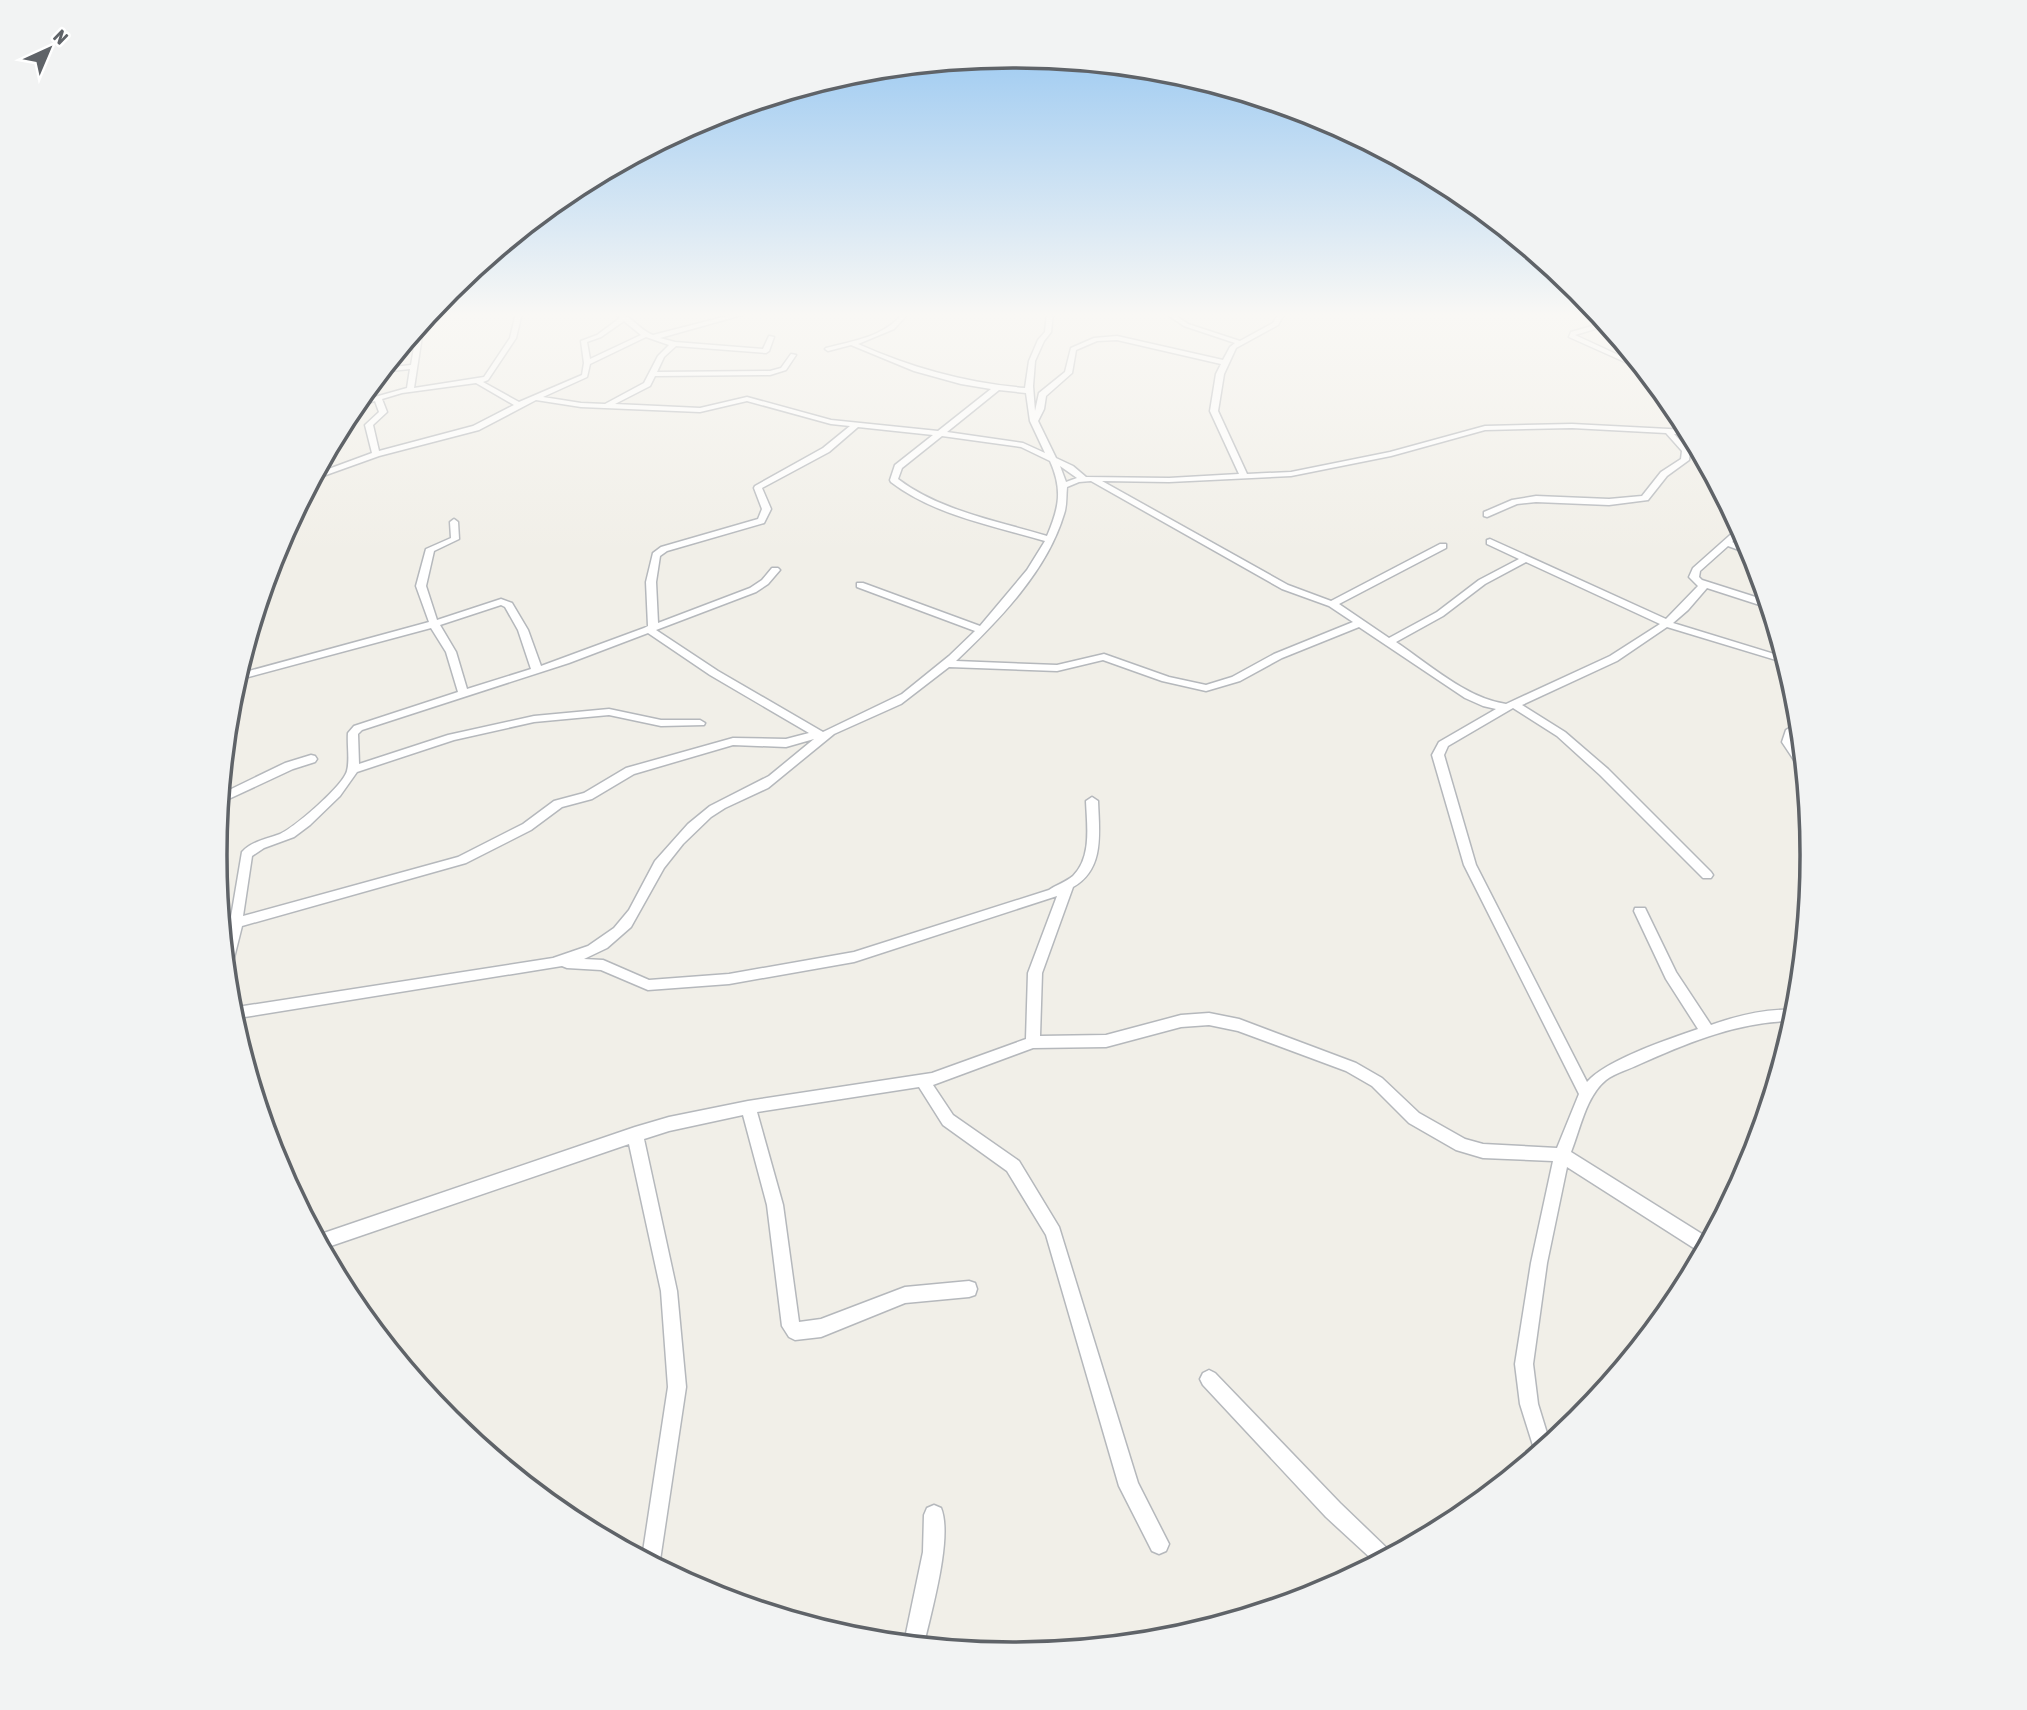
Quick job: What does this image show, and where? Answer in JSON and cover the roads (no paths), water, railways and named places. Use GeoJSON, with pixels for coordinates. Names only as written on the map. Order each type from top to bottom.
{"type":"FeatureCollection","features":[{"type":"Feature","properties":{"kind":"street"},"geometry":{"type":"LineString","coordinates":[[371,401],[402,393]]}},
{"type":"Feature","properties":{"kind":"street"},"geometry":{"type":"LineString","coordinates":[[498,393],[519,405]]}},
{"type":"Feature","properties":{"kind":"street"},"geometry":{"type":"LineString","coordinates":[[326,473],[376,454],[476,428],[546,393]]}},
{"type":"Feature","properties":{"kind":"street"},"geometry":{"type":"LineString","coordinates":[[607,406],[631,393]]}},
{"type":"Feature","properties":{"kind":"street"},"geometry":{"type":"LineString","coordinates":[[991,393],[937,434],[898,467],[893,475],[901,487],[933,501],[1052,540]]}},
{"type":"Feature","properties":{"kind":"street"},"geometry":{"type":"LineString","coordinates":[[236,923],[461,860],[527,827],[558,804],[588,796],[630,771],[733,741],[786,743],[821,735],[904,697],[949,664],[980,630],[1026,578],[1052,540],[1060,522],[1063,486],[1056,462],[1034,421],[1030,393]]}},
{"type":"Feature","properties":{"kind":"street"},"geometry":{"type":"LineString","coordinates":[[1034,421],[1045,393]]}},
{"type":"Feature","properties":{"kind":"street"},"geometry":{"type":"LineString","coordinates":[[1217,393],[1214,411],[1244,478]]}},
{"type":"Feature","properties":{"kind":"street"},"geometry":{"type":"LineString","coordinates":[[534,398],[567,404],[700,410],[747,398],[810,418],[855,426],[1023,445],[1070,468],[1285,587],[1332,604],[1469,696],[1487,704],[1510,706],[1561,734],[1707,875]]}},
{"type":"Feature","properties":{"kind":"street"},"geometry":{"type":"LineString","coordinates":[[376,454],[369,425],[383,412],[378,399]]}},
{"type":"Feature","properties":{"kind":"street"},"geometry":{"type":"LineString","coordinates":[[650,628],[651,582],[656,555],[664,549],[761,521],[767,515],[767,506],[758,488],[826,450],[855,426]]}},
{"type":"Feature","properties":{"kind":"street"},"geometry":{"type":"LineString","coordinates":[[1063,486],[1088,479],[1244,478],[1322,468],[1485,428],[1572,426],[1677,432]]}},
{"type":"Feature","properties":{"kind":"street"},"geometry":{"type":"LineString","coordinates":[[1488,514],[1515,502],[1536,499],[1602,502],[1645,498],[1664,474],[1685,460],[1686,451],[1668,432]]}},
{"type":"Feature","properties":{"kind":"street"},"geometry":{"type":"LineString","coordinates":[[454,522],[456,539],[432,546],[422,574],[421,586],[434,624],[451,652],[463,693]]}},
{"type":"Feature","properties":{"kind":"street"},"geometry":{"type":"LineString","coordinates":[[1586,1094],[1470,865],[1438,755],[1443,744],[1510,706],[1615,656],[1666,624],[1703,586],[1694,577],[1696,570],[1733,538]]}},
{"type":"Feature","properties":{"kind":"street"},"geometry":{"type":"LineString","coordinates":[[1490,542],[1666,624],[1774,657]]}},
{"type":"Feature","properties":{"kind":"street"},"geometry":{"type":"LineString","coordinates":[[1727,543],[1737,546]]}},
{"type":"Feature","properties":{"kind":"street"},"geometry":{"type":"LineString","coordinates":[[1332,604],[1443,546]]}},
{"type":"Feature","properties":{"kind":"street"},"geometry":{"type":"LineString","coordinates":[[1389,642],[1440,614],[1482,582],[1525,559]]}},
{"type":"Feature","properties":{"kind":"street"},"geometry":{"type":"LineString","coordinates":[[231,941],[247,852],[284,838],[305,824],[346,781],[353,770],[353,733],[358,728],[537,670],[753,590],[765,582],[775,569]]}},
{"type":"Feature","properties":{"kind":"street"},"geometry":{"type":"LineString","coordinates":[[1699,583],[1758,601]]}},
{"type":"Feature","properties":{"kind":"street"},"geometry":{"type":"LineString","coordinates":[[860,585],[980,630]]}},
{"type":"Feature","properties":{"kind":"street"},"geometry":{"type":"LineString","coordinates":[[249,674],[506,602],[523,630],[537,670]]}},
{"type":"Feature","properties":{"kind":"street"},"geometry":{"type":"LineString","coordinates":[[949,664],[1057,668],[1104,657],[1166,679],[1206,688],[1236,680],[1278,656],[1360,623]]}},
{"type":"Feature","properties":{"kind":"street"},"geometry":{"type":"LineString","coordinates":[[650,628],[714,673],[821,735]]}},
{"type":"Feature","properties":{"kind":"street"},"geometry":{"type":"LineString","coordinates":[[353,770],[452,737],[534,719],[609,712],[661,723],[701,723]]}},
{"type":"Feature","properties":{"kind":"street"},"geometry":{"type":"LineString","coordinates":[[1790,732],[1788,742],[1794,751]]}},
{"type":"Feature","properties":{"kind":"street"},"geometry":{"type":"LineString","coordinates":[[553,964],[589,951],[621,929],[656,871],[681,837],[720,804],[765,784],[821,735]]}},
{"type":"Feature","properties":{"kind":"street"},"geometry":{"type":"LineString","coordinates":[[229,795],[289,766],[311,759]]}},
{"type":"Feature","properties":{"kind":"street"},"geometry":{"type":"LineString","coordinates":[[243,1012],[553,964],[603,965],[652,986],[729,979],[854,957],[901,939],[939,931],[1012,909],[1067,887],[1082,875],[1091,855],[1092,801]]}},
{"type":"Feature","properties":{"kind":"street"},"geometry":{"type":"LineString","coordinates":[[1033,1042],[1035,974],[1067,887]]}},
{"type":"Feature","properties":{"kind":"street"},"geometry":{"type":"LineString","coordinates":[[1640,911],[1671,975],[1707,1032]]}},
{"type":"Feature","properties":{"kind":"street"},"geometry":{"type":"LineString","coordinates":[[1540,1439],[1529,1404],[1524,1364],[1539,1263],[1562,1154],[1586,1094],[1601,1076],[1707,1032],[1768,1015],[1783,1015]]}},
{"type":"Feature","properties":{"kind":"street"},"geometry":{"type":"LineString","coordinates":[[327,1239],[499,1179],[570,1159],[635,1134],[748,1107],[948,1076],[1033,1042],[1106,1041],[1181,1021],[1216,1020],[1351,1067],[1377,1082],[1414,1118],[1461,1145],[1483,1151],[1562,1154],[1699,1241]]}},
{"type":"Feature","properties":{"kind":"street"},"geometry":{"type":"LineString","coordinates":[[923,1081],[948,1120],[1013,1166],[1053,1232],[1129,1486],[1159,1544]]}},
{"type":"Feature","properties":{"kind":"street"},"geometry":{"type":"LineString","coordinates":[[748,1107],[775,1205],[794,1330],[801,1333],[821,1328],[905,1295],[969,1289]]}},
{"type":"Feature","properties":{"kind":"street"},"geometry":{"type":"LineString","coordinates":[[635,1134],[669,1291],[677,1387],[652,1554]]}},
{"type":"Feature","properties":{"kind":"street"},"geometry":{"type":"LineString","coordinates":[[1209,1378],[1333,1510],[1378,1552]]}},
{"type":"Feature","properties":{"kind":"street"},"geometry":{"type":"LineString","coordinates":[[916,1635],[933,1552],[934,1515]]}}]}
